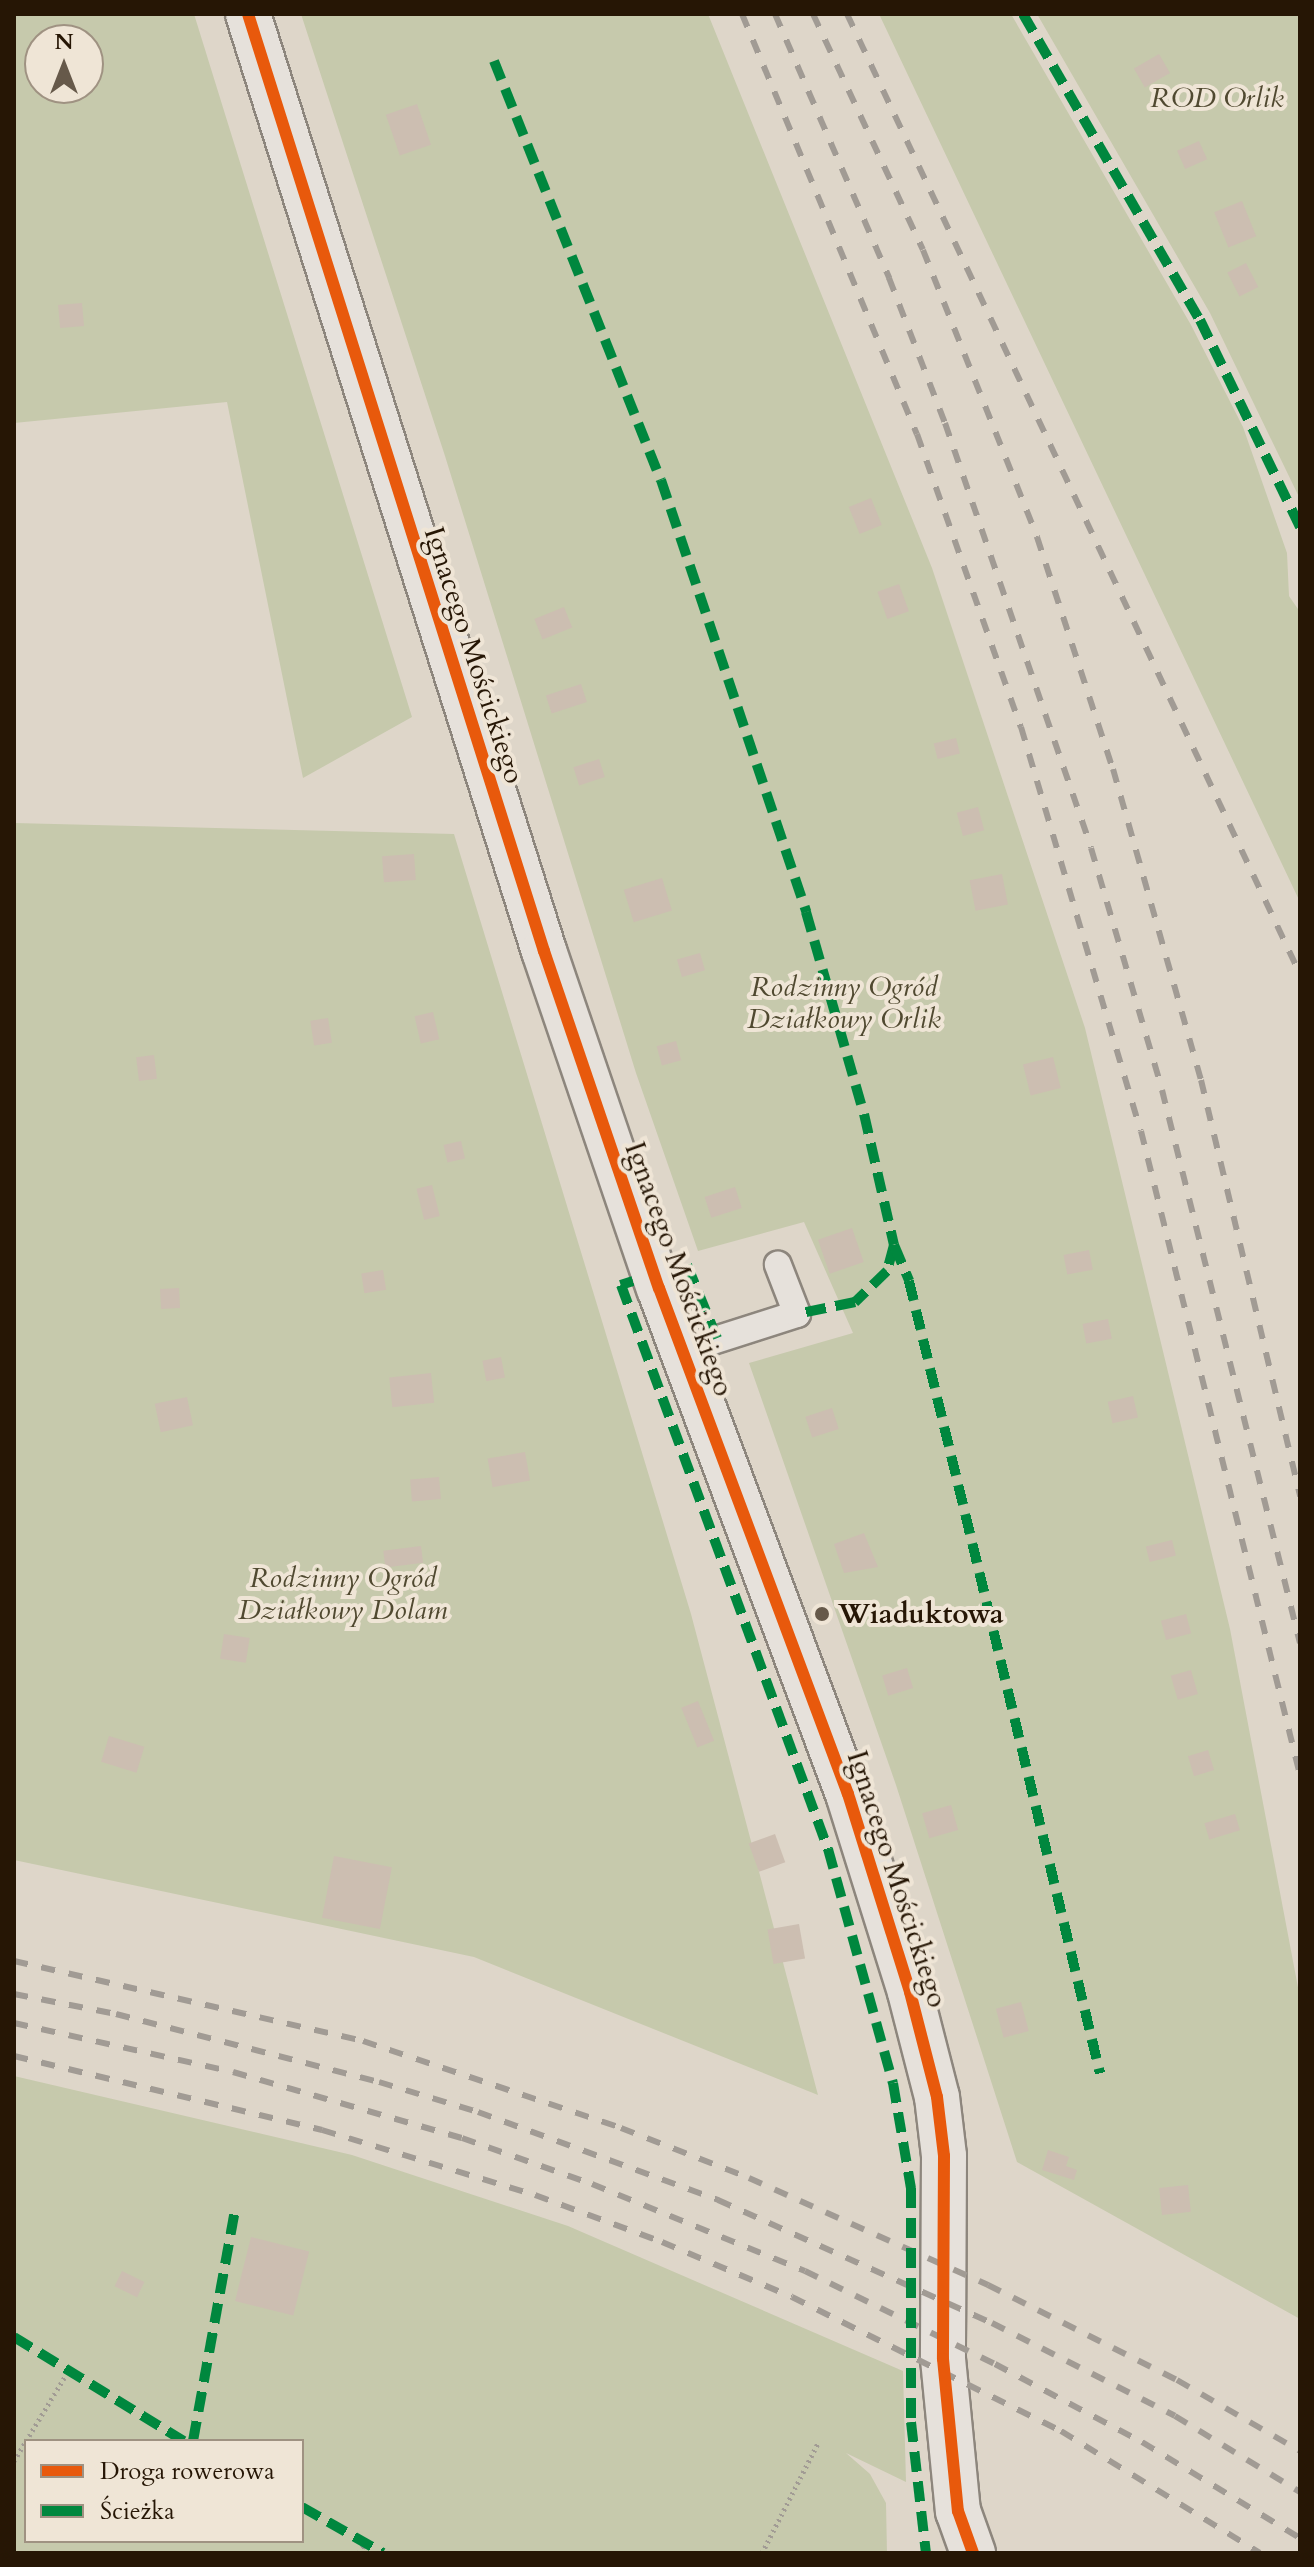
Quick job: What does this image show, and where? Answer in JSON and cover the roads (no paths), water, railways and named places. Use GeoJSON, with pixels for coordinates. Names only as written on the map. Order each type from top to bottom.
{"type":"FeatureCollection","features":[{"type":"Feature","properties":{"kind":"street","name":"Ignacego Mościckiego"},"geometry":{"type":"LineString","coordinates":[[248,14],[544,951],[681,1351],[848,1794],[910,1992],[937,2097],[944,2156],[943,2359],[958,2511],[973,2553]]}},
{"type":"Feature","properties":{"kind":"lane"},"geometry":{"type":"LineString","coordinates":[[681,1351],[797,1314],[778,1265]]}},
{"type":"Feature","properties":{"kind":"railway"},"geometry":{"type":"LineString","coordinates":[[742,14],[917,434],[1021,727],[1141,1131],[1300,1775]]}},
{"type":"Feature","properties":{"kind":"railway"},"geometry":{"type":"LineString","coordinates":[[775,14],[889,278],[945,423],[1091,848],[1162,1090],[1300,1643]]}},
{"type":"Feature","properties":{"kind":"railway"},"geometry":{"type":"LineString","coordinates":[[813,14],[923,250],[1037,537],[1113,769],[1201,1080],[1300,1496]]}},
{"type":"Feature","properties":{"kind":"railway"},"geometry":{"type":"LineString","coordinates":[[847,14],[1300,974]]}},
{"type":"Feature","properties":{"kind":"railway"},"geometry":{"type":"LineString","coordinates":[[14,1961],[363,2041],[621,2128],[749,2178],[988,2285],[1177,2380],[1300,2451]]}},
{"type":"Feature","properties":{"kind":"railway"},"geometry":{"type":"LineString","coordinates":[[14,1994],[116,2014],[379,2082],[478,2112],[718,2200],[992,2323],[1175,2416],[1300,2492]]}},
{"type":"Feature","properties":{"kind":"railway"},"geometry":{"type":"LineString","coordinates":[[14,2023],[233,2072],[462,2138],[592,2184],[805,2271],[995,2364],[1142,2442],[1300,2538]]}},
{"type":"Feature","properties":{"kind":"railway"},"geometry":{"type":"LineString","coordinates":[[14,2056],[322,2130],[535,2195],[662,2242],[792,2297],[1061,2431],[1260,2553]]}},
{"type":"Feature","properties":{"kind":"place","name":"Wiaduktowa"},"geometry":{"type":"Point","coordinates":[822,1614]}},
{"type":"Feature","properties":{"kind":"park label","name":"ROD Orlik"},"geometry":{"type":"Point","coordinates":[1217,98]}},
{"type":"Feature","properties":{"kind":"park label","name":"Rodzinny Ogród Działkowy Orlik"},"geometry":{"type":"Point","coordinates":[844,1003]}},
{"type":"Feature","properties":{"kind":"park label","name":"Rodzinny Ogród Działkowy Dolam"},"geometry":{"type":"Point","coordinates":[343,1594]}}]}
